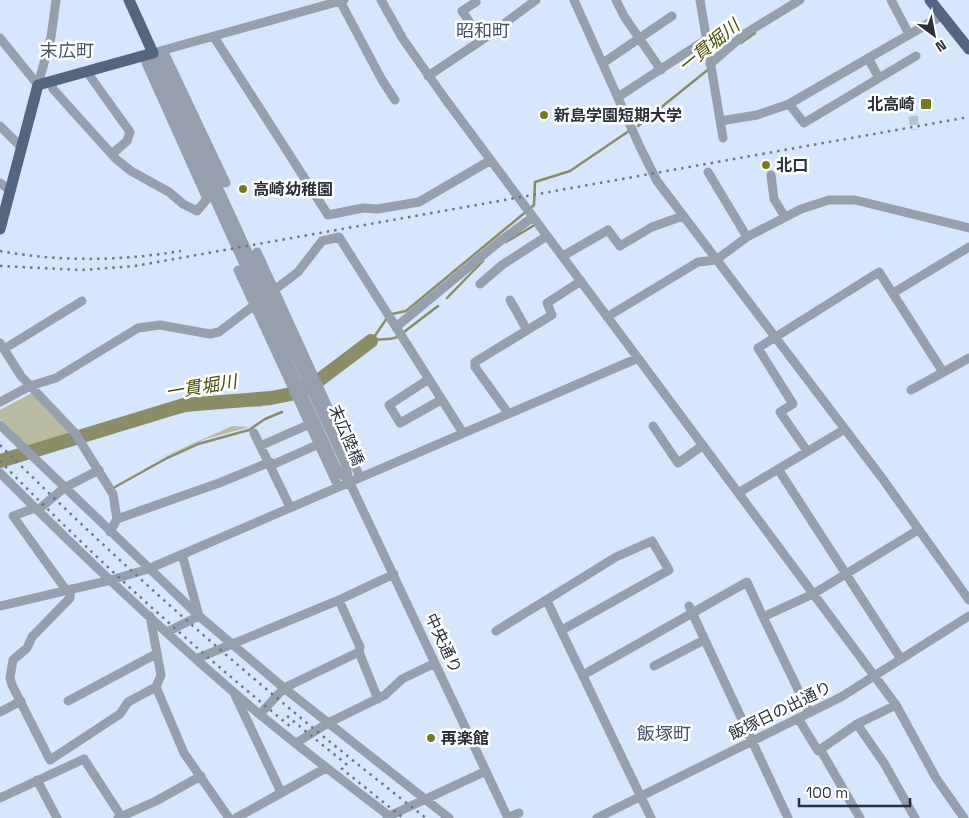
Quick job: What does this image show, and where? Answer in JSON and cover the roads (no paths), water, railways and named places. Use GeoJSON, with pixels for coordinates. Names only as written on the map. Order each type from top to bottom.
{"type":"FeatureCollection","features":[{"type":"Feature","properties":{"kind":"main road"},"geometry":{"type":"LineString","coordinates":[[0,229],[38,85],[153,53],[129,0]]}},
{"type":"Feature","properties":{"kind":"main road"},"geometry":{"type":"LineString","coordinates":[[930,0],[968,46]]}},
{"type":"Feature","properties":{"kind":"street"},"geometry":{"type":"LineString","coordinates":[[38,85],[51,37],[56,0]]}},
{"type":"Feature","properties":{"kind":"street"},"geometry":{"type":"LineString","coordinates":[[381,0],[403,39],[428,76],[563,256],[636,359],[896,705],[936,778],[964,818]]}},
{"type":"Feature","properties":{"kind":"street"},"geometry":{"type":"LineString","coordinates":[[475,0],[476,2],[462,11],[482,40]]}},
{"type":"Feature","properties":{"kind":"street"},"geometry":{"type":"LineString","coordinates":[[428,76],[482,40],[536,0]]}},
{"type":"Feature","properties":{"kind":"street"},"geometry":{"type":"LineString","coordinates":[[574,0],[653,173],[683,216],[845,429],[969,600]]}},
{"type":"Feature","properties":{"kind":"street"},"geometry":{"type":"LineString","coordinates":[[616,0],[624,16],[661,70]]}},
{"type":"Feature","properties":{"kind":"street"},"geometry":{"type":"LineString","coordinates":[[710,67],[746,33],[800,0]]}},
{"type":"Feature","properties":{"kind":"street"},"geometry":{"type":"LineString","coordinates":[[891,0],[909,34]]}},
{"type":"Feature","properties":{"kind":"street"},"geometry":{"type":"LineString","coordinates":[[51,82],[53,89],[112,154],[131,171],[169,192],[183,204],[197,211],[207,200],[185,123],[153,53],[342,1],[382,80],[395,100]]}},
{"type":"Feature","properties":{"kind":"street"},"geometry":{"type":"LineString","coordinates":[[702,1],[710,67],[723,138]]}},
{"type":"Feature","properties":{"kind":"street"},"geometry":{"type":"LineString","coordinates":[[720,121],[758,115],[790,104],[943,15]]}},
{"type":"Feature","properties":{"kind":"street"},"geometry":{"type":"LineString","coordinates":[[603,63],[672,16]]}},
{"type":"Feature","properties":{"kind":"street"},"geometry":{"type":"LineString","coordinates":[[214,37],[328,215],[363,208],[377,209],[419,202],[491,160]]}},
{"type":"Feature","properties":{"kind":"street"},"geometry":{"type":"LineString","coordinates":[[618,97],[707,39]]}},
{"type":"Feature","properties":{"kind":"street"},"geometry":{"type":"LineString","coordinates":[[1,40],[38,85]]}},
{"type":"Feature","properties":{"kind":"street","name":"末広陸橋"},"geometry":{"type":"LineString","coordinates":[[153,53],[159,58],[185,123],[307,390],[337,468],[350,482]]}},
{"type":"Feature","properties":{"kind":"street"},"geometry":{"type":"LineString","coordinates":[[790,104],[804,123],[916,56]]}},
{"type":"Feature","properties":{"kind":"street"},"geometry":{"type":"LineString","coordinates":[[868,58],[879,78]]}},
{"type":"Feature","properties":{"kind":"street"},"geometry":{"type":"LineString","coordinates":[[87,72],[130,132],[127,141],[112,154]]}},
{"type":"Feature","properties":{"kind":"street"},"geometry":{"type":"LineString","coordinates":[[185,123],[226,183]]}},
{"type":"Feature","properties":{"kind":"street"},"geometry":{"type":"LineString","coordinates":[[0,126],[22,147]]}},
{"type":"Feature","properties":{"kind":"street"},"geometry":{"type":"LineString","coordinates":[[708,172],[747,237]]}},
{"type":"Feature","properties":{"kind":"street"},"geometry":{"type":"LineString","coordinates":[[770,175],[774,199],[785,217]]}},
{"type":"Feature","properties":{"kind":"street"},"geometry":{"type":"LineString","coordinates":[[0,183],[11,191]]}},
{"type":"Feature","properties":{"kind":"street"},"geometry":{"type":"LineString","coordinates":[[607,317],[698,262],[716,260],[747,237],[785,217],[829,200],[847,200],[969,228]]}},
{"type":"Feature","properties":{"kind":"street"},"geometry":{"type":"LineString","coordinates":[[396,328],[456,279],[530,213]]}},
{"type":"Feature","properties":{"kind":"street"},"geometry":{"type":"LineString","coordinates":[[563,256],[608,230],[620,246],[652,227],[683,216]]}},
{"type":"Feature","properties":{"kind":"street"},"geometry":{"type":"LineString","coordinates":[[480,284],[502,265],[547,236]]}},
{"type":"Feature","properties":{"kind":"street"},"geometry":{"type":"LineString","coordinates":[[0,402],[30,386],[56,378],[138,328],[160,325],[214,334],[255,306],[298,272],[322,241],[339,237],[463,433]]}},
{"type":"Feature","properties":{"kind":"street"},"geometry":{"type":"LineString","coordinates":[[893,293],[969,247]]}},
{"type":"Feature","properties":{"kind":"street"},"geometry":{"type":"LineString","coordinates":[[257,252],[274,290],[307,390],[310,424],[338,486]]}},
{"type":"Feature","properties":{"kind":"street"},"geometry":{"type":"LineString","coordinates":[[238,270],[255,306],[360,477]]}},
{"type":"Feature","properties":{"kind":"street"},"geometry":{"type":"LineString","coordinates":[[807,452],[780,412],[793,404],[758,348],[879,272],[942,372]]}},
{"type":"Feature","properties":{"kind":"street"},"geometry":{"type":"LineString","coordinates":[[508,413],[475,367],[475,362],[552,315],[547,303],[581,281]]}},
{"type":"Feature","properties":{"kind":"street"},"geometry":{"type":"LineString","coordinates":[[510,300],[527,330]]}},
{"type":"Feature","properties":{"kind":"street"},"geometry":{"type":"LineString","coordinates":[[82,302],[2,346],[17,371],[78,437],[113,494],[117,519],[110,532]]}},
{"type":"Feature","properties":{"kind":"street"},"geometry":{"type":"LineString","coordinates":[[911,390],[969,358]]}},
{"type":"Feature","properties":{"kind":"street"},"geometry":{"type":"LineString","coordinates":[[0,606],[111,580],[148,569],[636,359]]}},
{"type":"Feature","properties":{"kind":"street"},"geometry":{"type":"LineString","coordinates":[[429,379],[389,405],[400,423],[441,400]]}},
{"type":"Feature","properties":{"kind":"street"},"geometry":{"type":"LineString","coordinates":[[260,446],[310,424]]}},
{"type":"Feature","properties":{"kind":"street"},"geometry":{"type":"LineString","coordinates":[[0,425],[199,616],[284,688],[449,818]]}},
{"type":"Feature","properties":{"kind":"street"},"geometry":{"type":"LineString","coordinates":[[653,426],[678,463],[702,446]]}},
{"type":"Feature","properties":{"kind":"street"},"geometry":{"type":"LineString","coordinates":[[738,493],[845,429]]}},
{"type":"Feature","properties":{"kind":"street"},"geometry":{"type":"LineString","coordinates":[[254,433],[271,464],[290,507]]}},
{"type":"Feature","properties":{"kind":"street"},"geometry":{"type":"LineString","coordinates":[[117,519],[271,464],[319,444]]}},
{"type":"Feature","properties":{"kind":"street"},"geometry":{"type":"LineString","coordinates":[[778,469],[830,547],[844,574],[901,659]]}},
{"type":"Feature","properties":{"kind":"street"},"geometry":{"type":"LineString","coordinates":[[56,772],[20,702],[10,678],[13,660],[27,648],[32,637],[70,598],[68,590],[13,516],[36,509],[64,488],[99,470]]}},
{"type":"Feature","properties":{"kind":"street"},"geometry":{"type":"LineString","coordinates":[[0,473],[196,659],[260,714],[388,817],[486,771]]}},
{"type":"Feature","properties":{"kind":"street","name":"中央通り"},"geometry":{"type":"LineString","coordinates":[[350,482],[508,818]]}},
{"type":"Feature","properties":{"kind":"street"},"geometry":{"type":"LineString","coordinates":[[763,617],[813,594],[918,530]]}},
{"type":"Feature","properties":{"kind":"street"},"geometry":{"type":"LineString","coordinates":[[496,630],[547,601],[616,557],[652,542],[669,570],[562,630]]}},
{"type":"Feature","properties":{"kind":"street"},"geometry":{"type":"LineString","coordinates":[[182,554],[199,616]]}},
{"type":"Feature","properties":{"kind":"street"},"geometry":{"type":"LineString","coordinates":[[196,659],[339,600],[394,574]]}},
{"type":"Feature","properties":{"kind":"street"},"geometry":{"type":"LineString","coordinates":[[583,675],[690,610],[747,582],[809,712]]}},
{"type":"Feature","properties":{"kind":"street"},"geometry":{"type":"LineString","coordinates":[[339,600],[360,647],[359,652],[378,699]]}},
{"type":"Feature","properties":{"kind":"street"},"geometry":{"type":"LineString","coordinates":[[547,601],[651,818]]}},
{"type":"Feature","properties":{"kind":"street"},"geometry":{"type":"LineString","coordinates":[[690,610],[788,818]]}},
{"type":"Feature","properties":{"kind":"street"},"geometry":{"type":"LineString","coordinates":[[50,760],[120,714],[128,702],[156,687],[161,675],[150,616]]}},
{"type":"Feature","properties":{"kind":"street"},"geometry":{"type":"LineString","coordinates":[[167,632],[199,616]]}},
{"type":"Feature","properties":{"kind":"street","name":"飯塚日の出通り"},"geometry":{"type":"LineString","coordinates":[[596,818],[750,740],[841,697],[969,616]]}},
{"type":"Feature","properties":{"kind":"street"},"geometry":{"type":"LineString","coordinates":[[654,666],[704,640]]}},
{"type":"Feature","properties":{"kind":"street"},"geometry":{"type":"LineString","coordinates":[[260,714],[284,688],[359,652]]}},
{"type":"Feature","properties":{"kind":"street"},"geometry":{"type":"LineString","coordinates":[[68,702],[156,654]]}},
{"type":"Feature","properties":{"kind":"street"},"geometry":{"type":"LineString","coordinates":[[296,743],[328,723],[378,699],[402,679],[436,663]]}},
{"type":"Feature","properties":{"kind":"street"},"geometry":{"type":"LineString","coordinates":[[156,687],[184,753],[229,818]]}},
{"type":"Feature","properties":{"kind":"street"},"geometry":{"type":"LineString","coordinates":[[232,690],[281,792]]}},
{"type":"Feature","properties":{"kind":"street"},"geometry":{"type":"LineString","coordinates":[[0,712],[20,702]]}},
{"type":"Feature","properties":{"kind":"street"},"geometry":{"type":"LineString","coordinates":[[798,718],[818,751],[857,724],[896,705]]}},
{"type":"Feature","properties":{"kind":"street"},"geometry":{"type":"LineString","coordinates":[[857,724],[884,763],[915,818]]}},
{"type":"Feature","properties":{"kind":"street"},"geometry":{"type":"LineString","coordinates":[[820,749],[860,818]]}},
{"type":"Feature","properties":{"kind":"street"},"geometry":{"type":"LineString","coordinates":[[0,798],[84,759],[120,817],[156,801],[201,776]]}},
{"type":"Feature","properties":{"kind":"street"},"geometry":{"type":"LineString","coordinates":[[236,818],[326,768]]}},
{"type":"Feature","properties":{"kind":"street"},"geometry":{"type":"LineString","coordinates":[[37,780],[57,818]]}},
{"type":"Feature","properties":{"kind":"street"},"geometry":{"type":"LineString","coordinates":[[508,818],[519,812]]}},
{"type":"Feature","properties":{"kind":"waterway","name":"一貫堀川"},"geometry":{"type":"LineString","coordinates":[[741,43],[755,33]]}},
{"type":"Feature","properties":{"kind":"waterway","name":"一貫堀川"},"geometry":{"type":"LineString","coordinates":[[638,126],[710,68]]}},
{"type":"Feature","properties":{"kind":"waterway","name":"一貫堀川"},"geometry":{"type":"LineString","coordinates":[[392,314],[406,311],[534,205],[535,182],[570,171],[629,131]]}},
{"type":"Feature","properties":{"kind":"waterway"},"geometry":{"type":"LineString","coordinates":[[506,242],[533,226]]}},
{"type":"Feature","properties":{"kind":"waterway"},"geometry":{"type":"LineString","coordinates":[[447,298],[483,261]]}},
{"type":"Feature","properties":{"kind":"waterway"},"geometry":{"type":"LineString","coordinates":[[404,332],[438,306]]}},
{"type":"Feature","properties":{"kind":"waterway","name":"一貫堀川"},"geometry":{"type":"LineString","coordinates":[[372,340],[387,318]]}},
{"type":"Feature","properties":{"kind":"waterway"},"geometry":{"type":"LineString","coordinates":[[371,341],[392,339],[399,336]]}},
{"type":"Feature","properties":{"kind":"waterway","name":"一貫堀川"},"geometry":{"type":"LineString","coordinates":[[0,461],[184,405],[271,398],[291,394],[318,381],[371,341]]}},
{"type":"Feature","properties":{"kind":"waterway"},"geometry":{"type":"LineString","coordinates":[[115,487],[167,458],[198,444],[249,430],[265,419],[282,412]]}},
{"type":"Feature","properties":{"kind":"tunnel"},"geometry":{"type":"LineString","coordinates":[[913,116],[915,130]]}},
{"type":"Feature","properties":{"kind":"railway"},"geometry":{"type":"LineString","coordinates":[[0,266],[82,270],[135,266],[969,117]]}},
{"type":"Feature","properties":{"kind":"railway"},"geometry":{"type":"LineString","coordinates":[[0,251],[45,257],[90,259],[136,257],[181,251]]}},
{"type":"Feature","properties":{"kind":"railway"},"geometry":{"type":"LineString","coordinates":[[0,445],[102,544],[207,638],[315,730],[426,818]]}},
{"type":"Feature","properties":{"kind":"railway"},"geometry":{"type":"LineString","coordinates":[[0,461],[141,598],[215,664],[291,727]]}},
{"type":"Feature","properties":{"kind":"railway"},"geometry":{"type":"LineString","coordinates":[[287,716],[351,768]]}},
{"type":"Feature","properties":{"kind":"railway"},"geometry":{"type":"LineString","coordinates":[[341,768],[403,818]]}},
{"type":"Feature","properties":{"kind":"place","name":"北高崎"},"geometry":{"type":"Point","coordinates":[926,104]}},
{"type":"Feature","properties":{"kind":"place","name":"新島学園短期大学"},"geometry":{"type":"Point","coordinates":[544,115]}},
{"type":"Feature","properties":{"kind":"place","name":"北口"},"geometry":{"type":"Point","coordinates":[766,165]}},
{"type":"Feature","properties":{"kind":"place","name":"高崎幼稚園"},"geometry":{"type":"Point","coordinates":[243,189]}},
{"type":"Feature","properties":{"kind":"place","name":"再楽館"},"geometry":{"type":"Point","coordinates":[431,738]}},
{"type":"Feature","properties":{"kind":"district","name":"昭和町"},"geometry":{"type":"Point","coordinates":[483,31]}},
{"type":"Feature","properties":{"kind":"district","name":"末広町"},"geometry":{"type":"Point","coordinates":[67,51]}},
{"type":"Feature","properties":{"kind":"district","name":"飯塚町"},"geometry":{"type":"Point","coordinates":[664,734]}}]}
